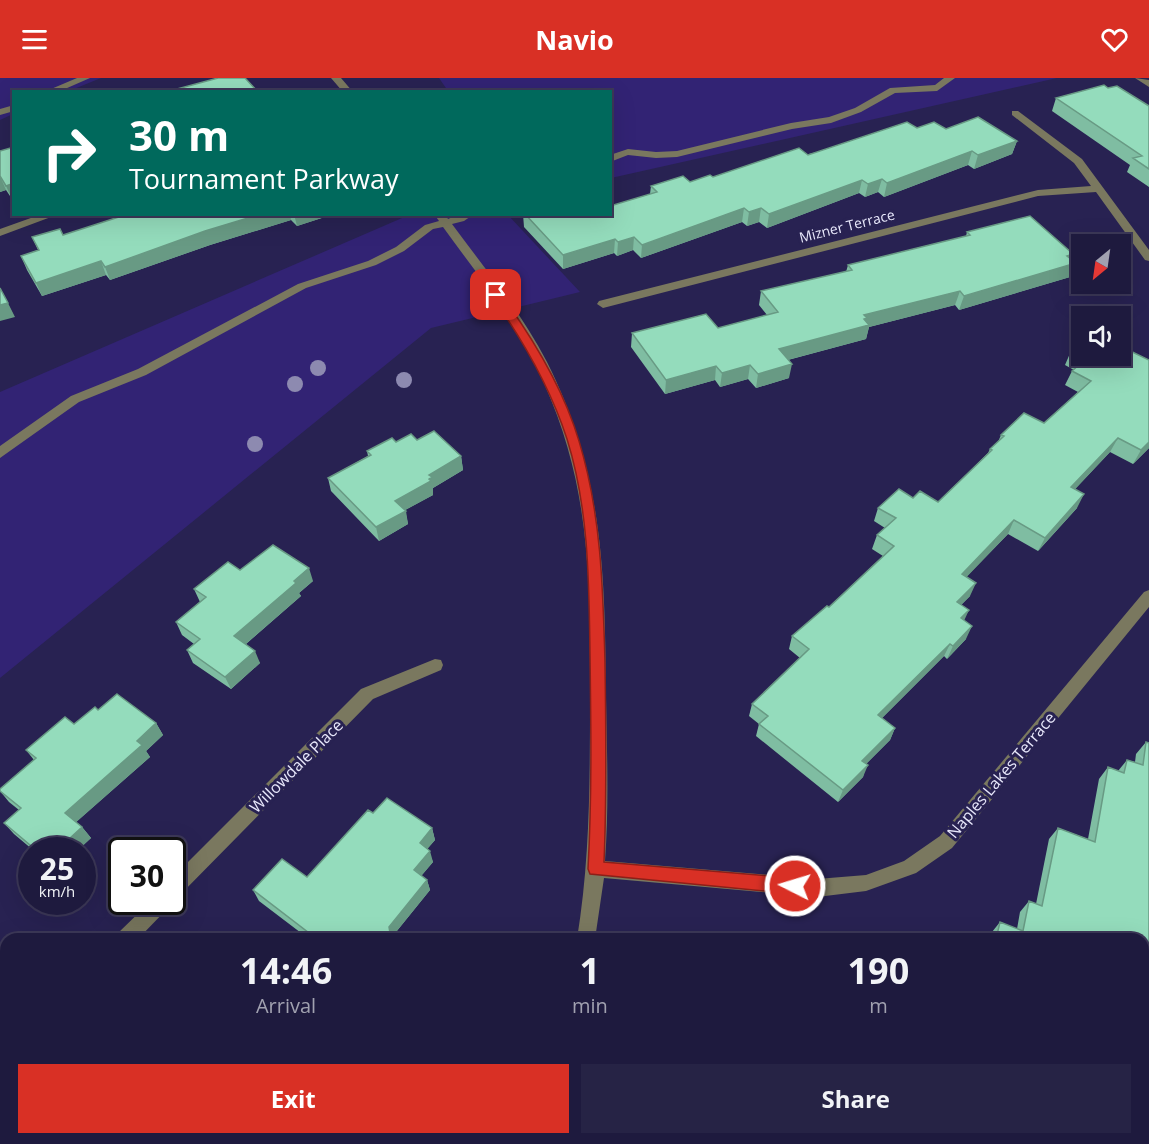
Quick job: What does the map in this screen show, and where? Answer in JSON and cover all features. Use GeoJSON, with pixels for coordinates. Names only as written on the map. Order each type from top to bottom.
{"type":"FeatureCollection","features":[{"type":"Feature","properties":{"kind":"street"},"geometry":{"type":"LineString","coordinates":[[53,90],[85,78]]}},
{"type":"Feature","properties":{"kind":"street"},"geometry":{"type":"LineString","coordinates":[[336,78],[348,90]]}},
{"type":"Feature","properties":{"kind":"street"},"geometry":{"type":"LineString","coordinates":[[612,158],[628,152],[656,156],[677,154],[754,137],[791,126],[831,120],[849,114],[893,90],[937,88],[950,78]]}},
{"type":"Feature","properties":{"kind":"street"},"geometry":{"type":"LineString","coordinates":[[1140,78],[1149,84]]}},
{"type":"Feature","properties":{"kind":"street"},"geometry":{"type":"LineString","coordinates":[[1015,113],[1078,161],[1149,258]]}},
{"type":"Feature","properties":{"kind":"street","name":"Mizner Terrace"},"geometry":{"type":"LineString","coordinates":[[603,304],[1038,193],[1100,189]]}},
{"type":"Feature","properties":{"kind":"street"},"geometry":{"type":"LineString","coordinates":[[0,233],[48,216]]}},
{"type":"Feature","properties":{"kind":"street"},"geometry":{"type":"LineString","coordinates":[[0,453],[75,399],[142,372],[272,304],[294,290],[372,263],[400,249],[442,219],[458,216]]}},
{"type":"Feature","properties":{"kind":"street"},"geometry":{"type":"LineString","coordinates":[[442,219],[522,331],[550,382],[573,440],[587,497],[596,575],[600,785],[596,869],[587,933]]}},
{"type":"Feature","properties":{"kind":"street","name":"Naples Lakes Terrace"},"geometry":{"type":"LineString","coordinates":[[596,869],[817,888],[866,883],[910,867],[946,842],[1149,596]]}},
{"type":"Feature","properties":{"kind":"street","name":"Willowdale Place"},"geometry":{"type":"LineString","coordinates":[[186,877],[367,694],[435,665]]}},
{"type":"Feature","properties":{"kind":"street"},"geometry":{"type":"LineString","coordinates":[[131,933],[149,915]]}},
{"type":"Feature","properties":{"kind":"shaded area"},"geometry":{"type":"Polygon","coordinates":[[[0,78],[101,78],[71,90],[12,90],[12,114],[0,120],[0,78]]]}},
{"type":"Feature","properties":{"kind":"shaded area"},"geometry":{"type":"Polygon","coordinates":[[[439,78],[1057,78],[612,178],[612,90],[447,90],[439,78]]]}},
{"type":"Feature","properties":{"kind":"shaded area"},"geometry":{"type":"Polygon","coordinates":[[[407,216],[509,216],[580,292],[431,328],[0,678],[0,392],[407,216]]]}},
{"type":"Feature","properties":{"kind":"building"},"geometry":{"type":"Polygon","coordinates":[[[218,78],[245,78],[256,90],[173,90],[218,78]]]}},
{"type":"Feature","properties":{"kind":"building"},"geometry":{"type":"Polygon","coordinates":[[[1104,85],[1108,88],[1117,86],[1149,106],[1149,169],[1133,158],[1142,156],[1056,98],[1104,85]]]}},
{"type":"Feature","properties":{"kind":"building"},"geometry":{"type":"Polygon","coordinates":[[[978,117],[1017,141],[978,155],[972,151],[887,183],[882,179],[868,184],[862,180],[769,214],[761,208],[749,212],[744,208],[642,245],[634,237],[618,242],[615,239],[563,255],[527,216],[612,216],[612,205],[657,192],[651,186],[683,176],[690,182],[710,175],[713,177],[799,148],[808,155],[907,122],[917,128],[934,122],[946,129],[978,117]]]}},
{"type":"Feature","properties":{"kind":"building"},"geometry":{"type":"Polygon","coordinates":[[[12,148],[12,184],[6,186],[0,176],[0,151],[12,148]]]}},
{"type":"Feature","properties":{"kind":"building"},"geometry":{"type":"Polygon","coordinates":[[[122,216],[254,216],[105,267],[101,261],[36,283],[21,256],[39,250],[32,237],[60,229],[63,235],[122,216]]]}},
{"type":"Feature","properties":{"kind":"building"},"geometry":{"type":"Polygon","coordinates":[[[1030,216],[1071,252],[1067,256],[1071,259],[1071,264],[964,296],[960,291],[864,315],[869,325],[779,349],[792,364],[758,374],[750,365],[722,373],[716,366],[666,380],[632,333],[706,314],[718,328],[778,312],[761,291],[852,270],[848,265],[970,235],[967,232],[1030,216]]]}},
{"type":"Feature","properties":{"kind":"building"},"geometry":{"type":"Polygon","coordinates":[[[0,288],[8,303],[0,305],[0,288]]]}},
{"type":"Feature","properties":{"kind":"building"},"geometry":{"type":"Polygon","coordinates":[[[1131,351],[1149,360],[1149,442],[1141,450],[1118,438],[1071,487],[1084,494],[1045,538],[1014,520],[962,574],[976,583],[957,602],[969,610],[961,618],[972,626],[953,646],[950,644],[878,715],[895,728],[862,761],[868,765],[843,790],[759,724],[768,716],[752,704],[809,649],[792,636],[827,606],[829,607],[894,546],[877,535],[896,518],[878,508],[899,489],[913,498],[920,491],[938,502],[992,450],[990,449],[1004,436],[1001,435],[1024,413],[1044,423],[1091,381],[1072,371],[1078,366],[1131,366],[1131,351]]]}},
{"type":"Feature","properties":{"kind":"building"},"geometry":{"type":"Polygon","coordinates":[[[434,431],[461,456],[429,475],[432,477],[429,479],[431,481],[395,501],[406,511],[376,527],[328,478],[371,455],[367,451],[392,438],[396,442],[411,434],[417,440],[434,431]]]}},
{"type":"Feature","properties":{"kind":"building"},"geometry":{"type":"Polygon","coordinates":[[[273,545],[309,568],[294,581],[296,583],[234,636],[255,651],[225,677],[187,650],[200,639],[176,622],[206,597],[194,589],[228,562],[240,570],[273,545]]]}},
{"type":"Feature","properties":{"kind":"building"},"geometry":{"type":"Polygon","coordinates":[[[117,694],[156,723],[137,741],[142,745],[65,813],[82,827],[71,837],[21,837],[4,823],[21,808],[0,789],[36,758],[26,750],[65,717],[74,724],[95,707],[98,710],[117,694]]]}},
{"type":"Feature","properties":{"kind":"building"},"geometry":{"type":"Polygon","coordinates":[[[1146,742],[1149,743],[1149,933],[997,933],[1000,922],[1023,931],[1029,901],[1042,906],[1058,828],[1095,842],[1108,767],[1124,773],[1127,760],[1143,765],[1146,742]]]}},
{"type":"Feature","properties":{"kind":"building"},"geometry":{"type":"Polygon","coordinates":[[[387,798],[432,828],[420,843],[430,851],[414,870],[427,880],[389,927],[390,933],[309,933],[253,890],[282,859],[307,877],[368,810],[373,813],[387,798]]]}},
{"type":"Feature","properties":{"kind":"route"},"geometry":{"type":"LineString","coordinates":[[496,295],[522,331],[550,382],[573,440],[587,497],[596,563],[600,785],[596,869],[795,886]]}}]}
